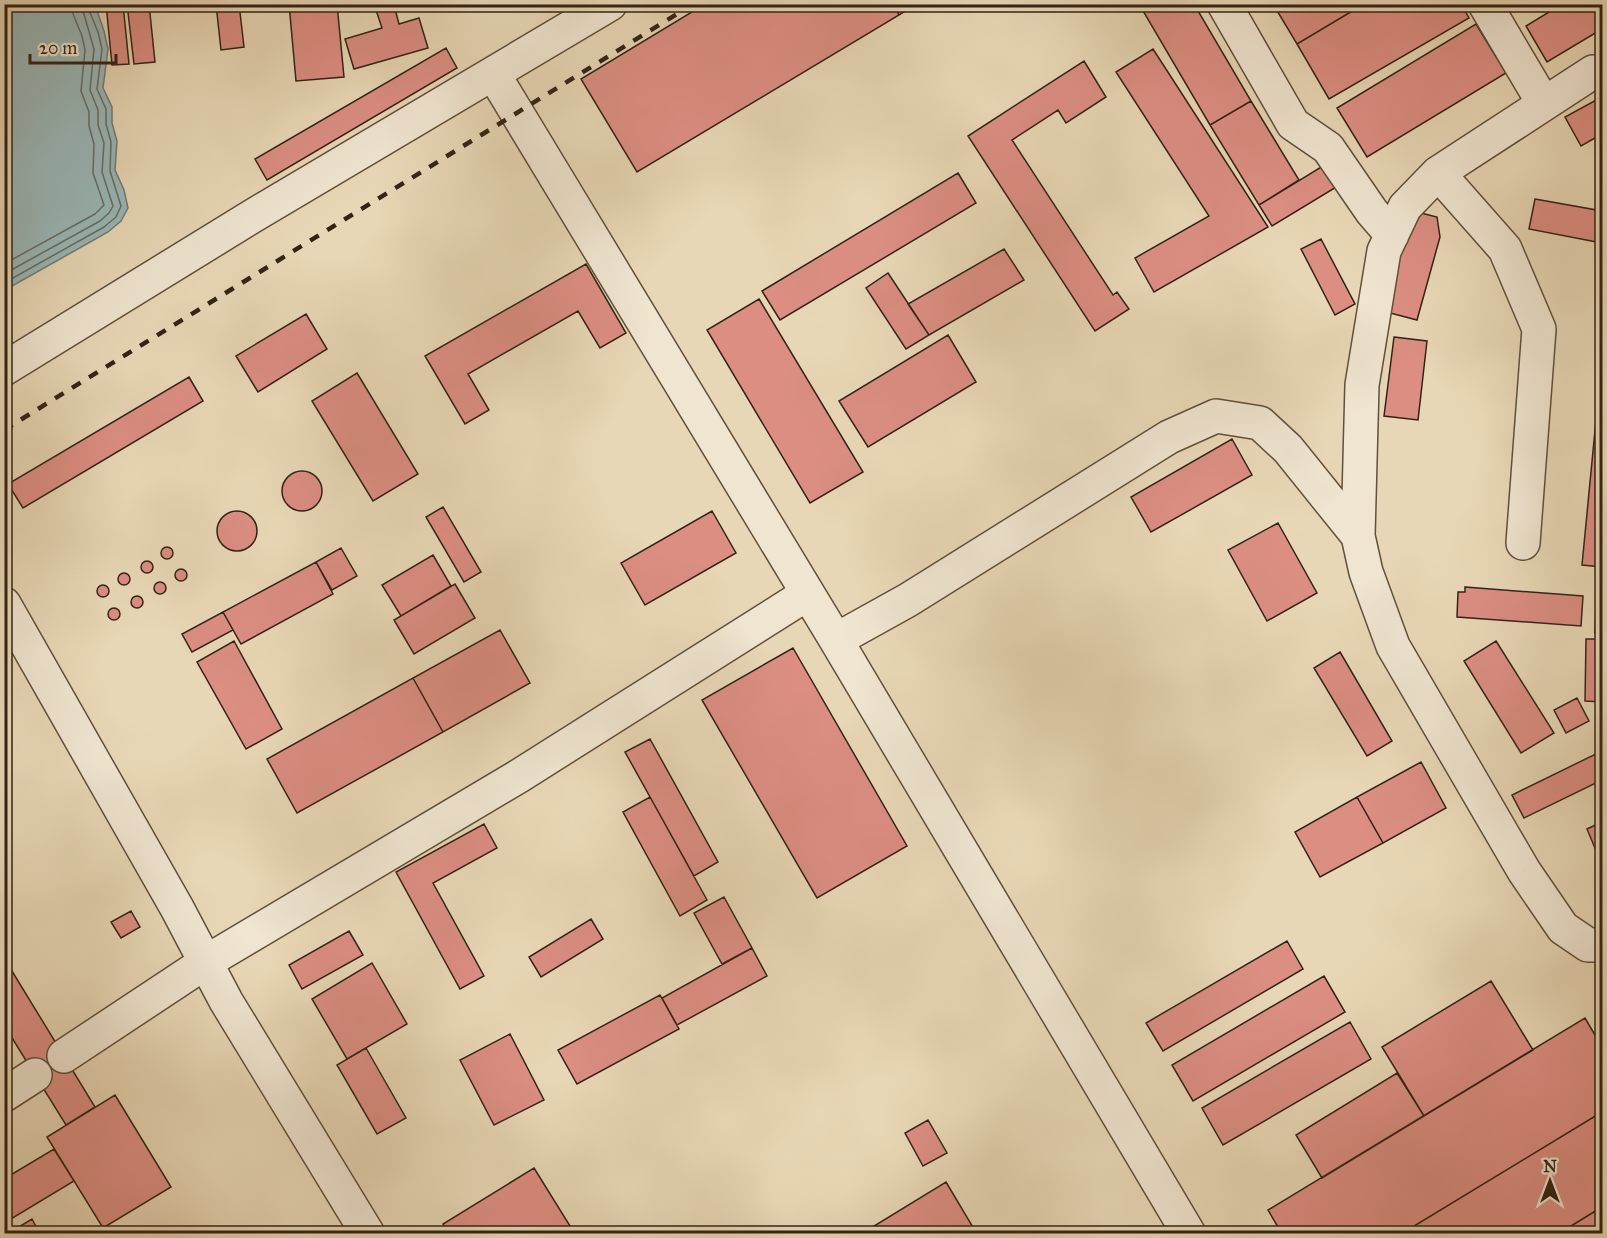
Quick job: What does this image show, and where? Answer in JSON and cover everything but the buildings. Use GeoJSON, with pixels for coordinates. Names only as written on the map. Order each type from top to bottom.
{"type":"FeatureCollection","features":[{"type":"Feature","properties":{"kind":"street"},"geometry":{"type":"LineString","coordinates":[[4,369],[251,218],[610,4]]}},
{"type":"Feature","properties":{"kind":"street"},"geometry":{"type":"LineString","coordinates":[[1224,4],[1293,124],[1328,148],[1372,212],[1392,235]]}},
{"type":"Feature","properties":{"kind":"street"},"geometry":{"type":"LineString","coordinates":[[1485,4],[1544,104]]}},
{"type":"Feature","properties":{"kind":"street"},"geometry":{"type":"LineString","coordinates":[[1593,72],[1438,173],[1405,207],[1384,251],[1362,385],[1358,536],[1366,572],[1392,646],[1524,871],[1563,928],[1588,945],[1602,945]]}},
{"type":"Feature","properties":{"kind":"street"},"geometry":{"type":"LineString","coordinates":[[494,75],[836,640],[1189,1233]]}},
{"type":"Feature","properties":{"kind":"street"},"geometry":{"type":"LineString","coordinates":[[1438,173],[1505,249],[1539,329],[1523,543]]}},
{"type":"Feature","properties":{"kind":"street"},"geometry":{"type":"LineString","coordinates":[[836,640],[908,600],[1169,436],[1216,416],[1260,423],[1288,449],[1358,536]]}},
{"type":"Feature","properties":{"kind":"street"},"geometry":{"type":"LineString","coordinates":[[64,1056],[206,962],[519,776],[807,594]]}},
{"type":"Feature","properties":{"kind":"street"},"geometry":{"type":"LineString","coordinates":[[4,604],[226,1001],[368,1233]]}},
{"type":"Feature","properties":{"kind":"street"},"geometry":{"type":"LineString","coordinates":[[4,1095],[35,1075]]}},
{"type":"Feature","properties":{"kind":"water"},"geometry":{"type":"Polygon","coordinates":[[[5,4],[95,5],[108,49],[103,88],[112,107],[112,123],[117,141],[115,170],[124,190],[128,208],[121,221],[108,232],[5,290],[5,4]]]}},
{"type":"Feature","properties":{"kind":"railway"},"geometry":{"type":"LineString","coordinates":[[4,430],[693,4]]}}]}
